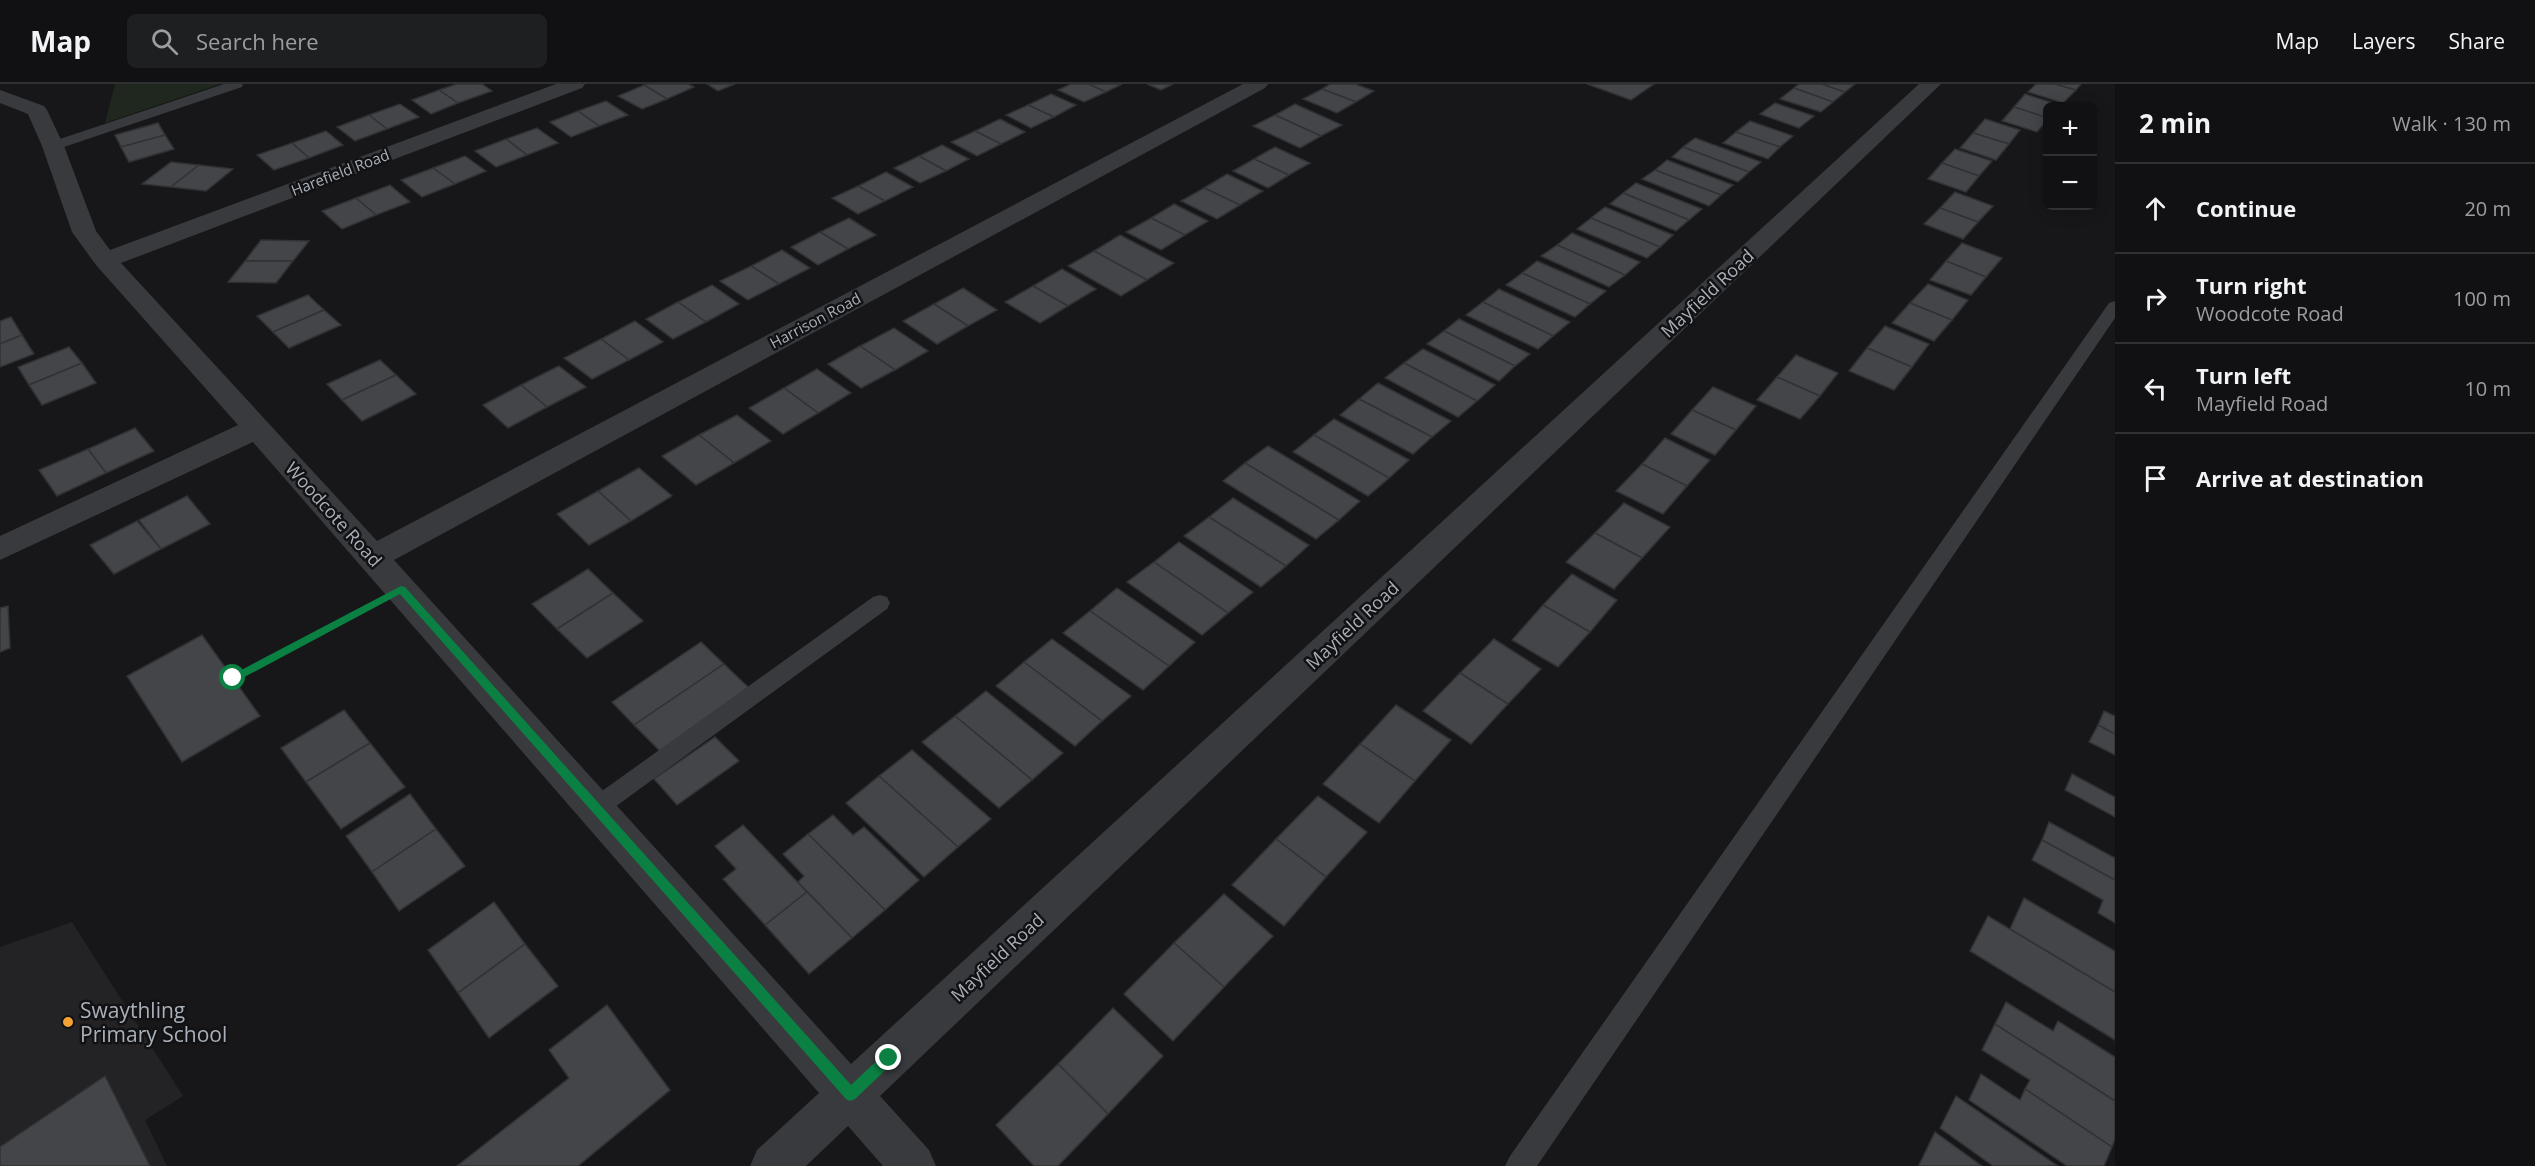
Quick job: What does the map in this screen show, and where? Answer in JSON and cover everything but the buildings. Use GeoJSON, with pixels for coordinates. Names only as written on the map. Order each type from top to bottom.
{"type":"FeatureCollection","features":[{"type":"Feature","properties":{"kind":"street","name":"Harefield Road"},"geometry":{"type":"LineString","coordinates":[[105,260],[575,84]]}},
{"type":"Feature","properties":{"kind":"street","name":"Harrison Road"},"geometry":{"type":"LineString","coordinates":[[373,556],[1258,84]]}},
{"type":"Feature","properties":{"kind":"street","name":"Mayfield Road"},"geometry":{"type":"LineString","coordinates":[[773,1166],[1931,84]]}},
{"type":"Feature","properties":{"kind":"street","name":"Woodcote Road"},"geometry":{"type":"LineString","coordinates":[[0,96],[37,110],[53,146],[84,232],[105,260],[373,556],[913,1166]]}},
{"type":"Feature","properties":{"kind":"street"},"geometry":{"type":"LineString","coordinates":[[0,549],[256,428]]}},
{"type":"Feature","properties":{"kind":"lane"},"geometry":{"type":"LineString","coordinates":[[53,146],[237,84]]}},
{"type":"Feature","properties":{"kind":"lane"},"geometry":{"type":"LineString","coordinates":[[1520,1166],[2115,306]]}},
{"type":"Feature","properties":{"kind":"lane"},"geometry":{"type":"LineString","coordinates":[[596,808],[880,603]]}},
{"type":"Feature","properties":{"kind":"path"},"geometry":{"type":"LineString","coordinates":[[233,678],[401,590]]}},
{"type":"Feature","properties":{"kind":"shaded area"},"geometry":{"type":"Polygon","coordinates":[[[115,84],[220,84],[105,123],[115,84]]]}},
{"type":"Feature","properties":{"kind":"shaded area","name":"Swaythling Primary School"},"geometry":{"type":"Polygon","coordinates":[[[72,922],[183,1096],[145,1120],[167,1166],[0,1166],[0,947],[72,922]]]}},
{"type":"Feature","properties":{"kind":"place","name":"Swaythling Primary School"},"geometry":{"type":"Point","coordinates":[68,1022]}},
{"type":"Feature","properties":{"kind":"route"},"geometry":{"type":"LineString","coordinates":[[233,678],[401,590],[850,1094],[889,1058]]}}]}
